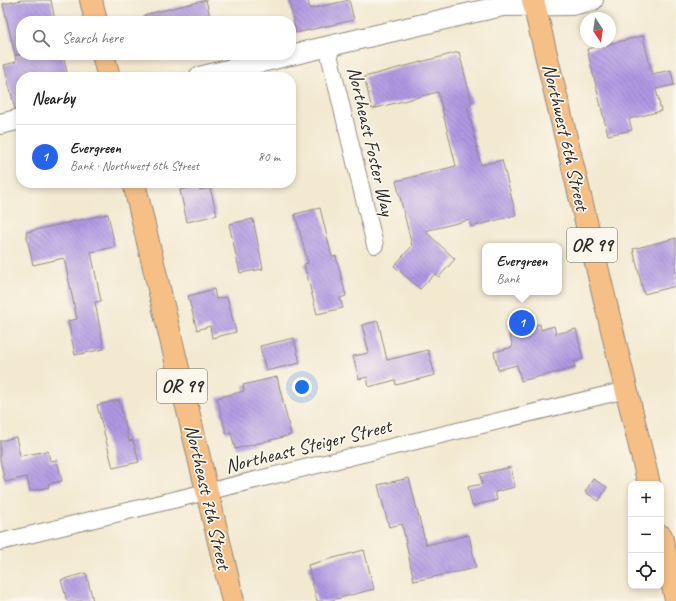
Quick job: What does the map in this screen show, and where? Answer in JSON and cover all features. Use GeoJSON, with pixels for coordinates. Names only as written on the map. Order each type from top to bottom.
{"type":"FeatureCollection","features":[{"type":"Feature","properties":{"kind":"highway"},"geometry":{"type":"LineString","coordinates":[[91,0],[95,16]]}},
{"type":"Feature","properties":{"kind":"highway","name":"Northwest 6th Street"},"geometry":{"type":"LineString","coordinates":[[534,3],[647,481]]}},
{"type":"Feature","properties":{"kind":"highway"},"geometry":{"type":"LineString","coordinates":[[105,60],[108,72]]}},
{"type":"Feature","properties":{"kind":"highway","name":"Northeast 7th Street"},"geometry":{"type":"LineString","coordinates":[[135,188],[233,601]]}},
{"type":"Feature","properties":{"kind":"highway"},"geometry":{"type":"LineString","coordinates":[[664,548],[676,598]]}},
{"type":"Feature","properties":{"kind":"street"},"geometry":{"type":"LineString","coordinates":[[296,54],[503,6],[534,3],[572,5],[593,0]]}},
{"type":"Feature","properties":{"kind":"street","name":"Northeast Foster Way"},"geometry":{"type":"LineString","coordinates":[[327,46],[375,245]]}},
{"type":"Feature","properties":{"kind":"street"},"geometry":{"type":"LineString","coordinates":[[220,72],[270,60]]}},
{"type":"Feature","properties":{"kind":"street"},"geometry":{"type":"LineString","coordinates":[[0,124],[16,120]]}},
{"type":"Feature","properties":{"kind":"street","name":"Northeast Steiger Street"},"geometry":{"type":"LineString","coordinates":[[0,542],[626,390]]}},
{"type":"Feature","properties":{"kind":"building"},"geometry":{"type":"Polygon","coordinates":[[[22,0],[51,0],[54,16],[16,16],[16,55],[15,55],[3,4],[22,0]]]}},
{"type":"Feature","properties":{"kind":"building"},"geometry":{"type":"Polygon","coordinates":[[[206,0],[210,16],[144,16],[206,0]]]}},
{"type":"Feature","properties":{"kind":"building"},"geometry":{"type":"Polygon","coordinates":[[[289,0],[308,0],[310,9],[349,0],[354,20],[296,33],[296,16],[292,16],[289,0]]]}},
{"type":"Feature","properties":{"kind":"building"},"geometry":{"type":"Polygon","coordinates":[[[643,36],[652,74],[671,70],[674,85],[656,89],[661,111],[629,119],[632,130],[608,135],[587,49],[616,48],[616,42],[643,36]]]}},
{"type":"Feature","properties":{"kind":"building"},"geometry":{"type":"Polygon","coordinates":[[[459,52],[472,103],[467,105],[481,165],[502,160],[516,215],[471,227],[469,220],[425,231],[455,259],[439,277],[435,274],[420,289],[394,266],[412,246],[396,181],[456,166],[438,92],[372,109],[364,77],[459,52]]]}},
{"type":"Feature","properties":{"kind":"building"},"geometry":{"type":"Polygon","coordinates":[[[15,55],[16,60],[64,60],[67,72],[16,72],[15,109],[4,65],[16,62],[15,55]]]}},
{"type":"Feature","properties":{"kind":"building"},"geometry":{"type":"Polygon","coordinates":[[[190,188],[200,188],[200,190],[210,188],[217,215],[187,222],[180,190],[190,188]]]}},
{"type":"Feature","properties":{"kind":"building"},"geometry":{"type":"Polygon","coordinates":[[[320,208],[332,257],[336,256],[346,296],[340,298],[343,308],[317,314],[304,264],[308,263],[295,214],[320,208]]]}},
{"type":"Feature","properties":{"kind":"building"},"geometry":{"type":"Polygon","coordinates":[[[108,214],[115,247],[91,252],[101,301],[95,302],[104,349],[75,355],[68,321],[77,319],[64,258],[33,265],[26,232],[108,214]]]}},
{"type":"Feature","properties":{"kind":"building"},"geometry":{"type":"Polygon","coordinates":[[[253,219],[263,269],[240,273],[229,224],[253,219]]]}},
{"type":"Feature","properties":{"kind":"building"},"geometry":{"type":"Polygon","coordinates":[[[676,238],[676,286],[644,294],[633,249],[676,238]]]}},
{"type":"Feature","properties":{"kind":"building"},"geometry":{"type":"Polygon","coordinates":[[[214,289],[216,299],[227,297],[236,332],[212,338],[210,326],[197,330],[188,296],[214,289]]]}},
{"type":"Feature","properties":{"kind":"building"},"geometry":{"type":"Polygon","coordinates":[[[378,321],[387,360],[428,350],[435,375],[396,385],[395,380],[369,387],[367,377],[359,379],[353,356],[369,353],[362,325],[378,321]]]}},
{"type":"Feature","properties":{"kind":"building"},"geometry":{"type":"Polygon","coordinates":[[[540,324],[541,330],[554,326],[556,334],[576,329],[583,359],[574,362],[575,368],[521,381],[517,365],[498,370],[494,352],[513,347],[509,332],[540,324]]]}},
{"type":"Feature","properties":{"kind":"building"},"geometry":{"type":"Polygon","coordinates":[[[294,338],[300,363],[266,371],[260,346],[294,338]]]}},
{"type":"Feature","properties":{"kind":"building"},"geometry":{"type":"Polygon","coordinates":[[[277,377],[291,435],[235,449],[231,432],[226,433],[217,398],[244,391],[243,385],[277,377]]]}},
{"type":"Feature","properties":{"kind":"building"},"geometry":{"type":"Polygon","coordinates":[[[119,400],[129,441],[133,440],[139,462],[113,468],[97,405],[119,400]]]}},
{"type":"Feature","properties":{"kind":"building"},"geometry":{"type":"Polygon","coordinates":[[[16,437],[20,456],[48,451],[50,461],[57,460],[62,481],[48,484],[49,487],[30,491],[27,477],[5,482],[0,460],[0,441],[16,437]]]}},
{"type":"Feature","properties":{"kind":"building"},"geometry":{"type":"Polygon","coordinates":[[[511,467],[515,487],[495,492],[497,500],[472,506],[468,487],[482,484],[480,474],[511,467]]]}},
{"type":"Feature","properties":{"kind":"building"},"geometry":{"type":"Polygon","coordinates":[[[409,478],[426,545],[469,535],[476,568],[414,581],[402,524],[389,527],[378,485],[409,478]]]}},
{"type":"Feature","properties":{"kind":"building"},"geometry":{"type":"Polygon","coordinates":[[[593,479],[607,487],[599,501],[585,492],[593,479]]]}},
{"type":"Feature","properties":{"kind":"building"},"geometry":{"type":"Polygon","coordinates":[[[364,550],[374,589],[328,601],[317,601],[308,565],[364,550]]]}},
{"type":"Feature","properties":{"kind":"building"},"geometry":{"type":"Polygon","coordinates":[[[86,573],[93,601],[67,601],[61,580],[86,573]]]}},
{"type":"Feature","properties":{"kind":"place","name":"Evergreen"},"geometry":{"type":"Point","coordinates":[522,323]}}]}
